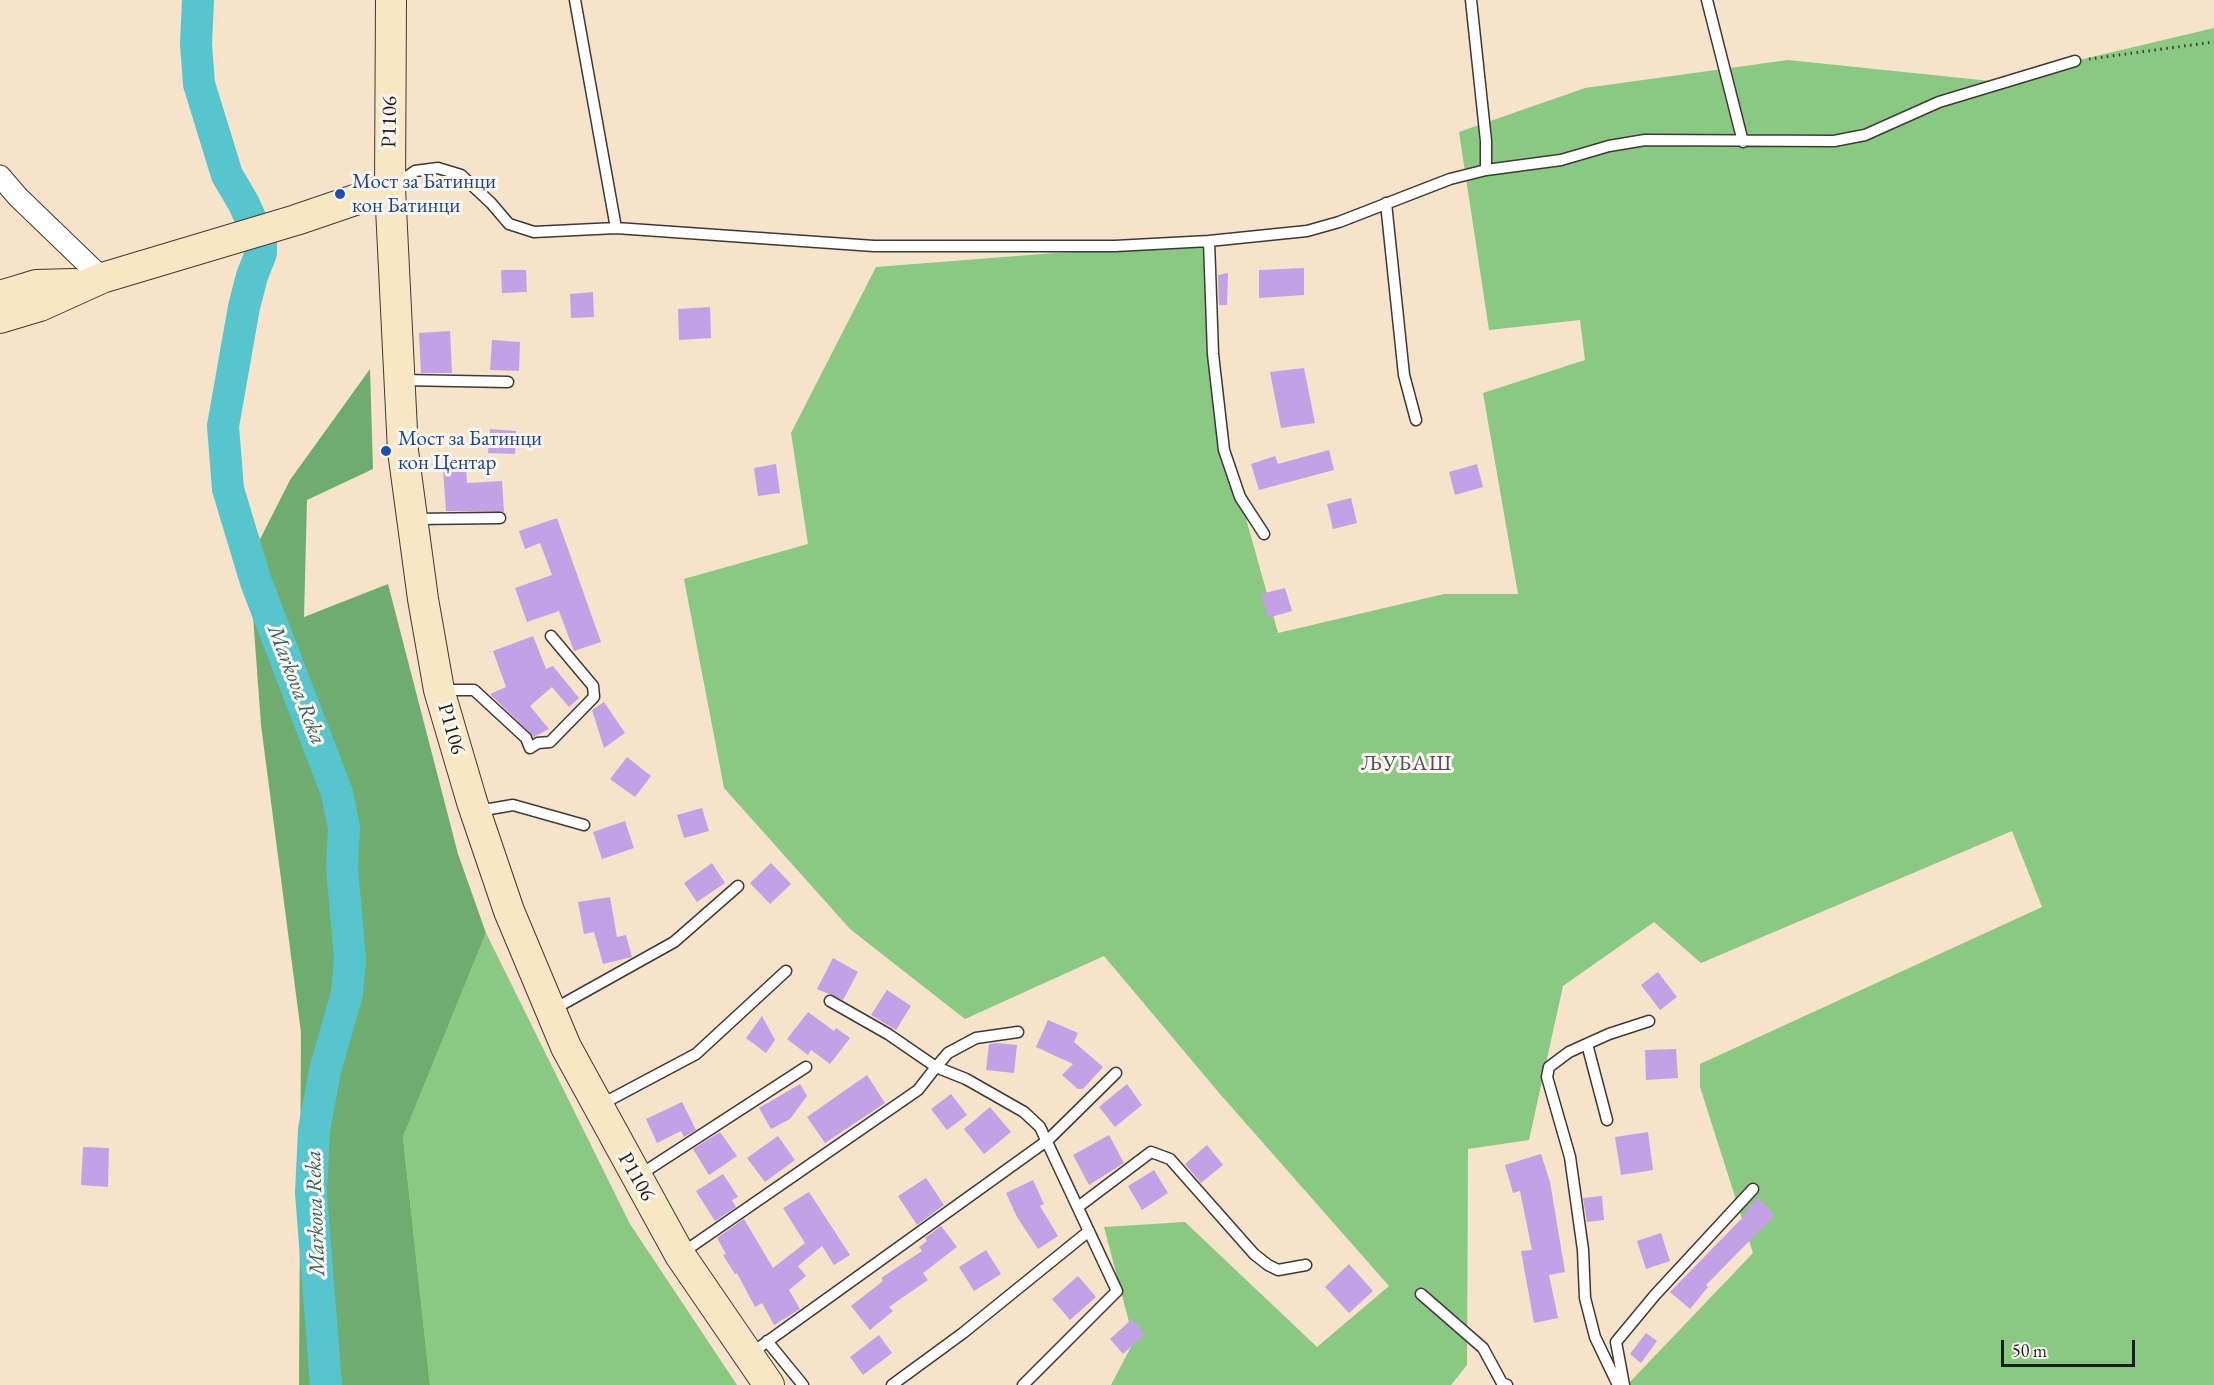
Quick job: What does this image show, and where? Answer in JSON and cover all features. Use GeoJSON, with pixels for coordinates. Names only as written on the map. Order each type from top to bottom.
{"type":"FeatureCollection","features":[{"type":"Feature","properties":{"kind":"main road","name":"P1106"},"geometry":{"type":"LineString","coordinates":[[391,0],[390,188],[403,451],[440,690],[475,811],[509,911],[551,1011],[597,1106],[680,1255],[757,1348],[769,1385]]}},
{"type":"Feature","properties":{"kind":"main road"},"geometry":{"type":"LineString","coordinates":[[0,318],[40,306],[95,280],[296,220],[390,188]]}},
{"type":"Feature","properties":{"kind":"main road"},"geometry":{"type":"LineString","coordinates":[[0,296],[36,285],[95,280]]}},
{"type":"Feature","properties":{"kind":"street"},"geometry":{"type":"LineString","coordinates":[[0,176],[95,280]]}},
{"type":"Feature","properties":{"kind":"lane"},"geometry":{"type":"LineString","coordinates":[[575,0],[616,228]]}},
{"type":"Feature","properties":{"kind":"lane"},"geometry":{"type":"LineString","coordinates":[[1471,0],[1486,141],[1486,170]]}},
{"type":"Feature","properties":{"kind":"lane"},"geometry":{"type":"LineString","coordinates":[[1707,0],[1743,142]]}},
{"type":"Feature","properties":{"kind":"lane"},"geometry":{"type":"LineString","coordinates":[[390,188],[415,171],[438,168],[461,175],[491,203],[509,224],[534,232],[616,228],[874,246],[1115,246],[1209,241],[1307,231],[1339,222],[1450,179],[1486,170],[1561,160],[1609,146],[1645,140],[1833,141],[1865,135],[1939,102],[2075,61]]}},
{"type":"Feature","properties":{"kind":"lane"},"geometry":{"type":"LineString","coordinates":[[1386,203],[1404,375],[1416,420]]}},
{"type":"Feature","properties":{"kind":"lane"},"geometry":{"type":"LineString","coordinates":[[1209,241],[1213,354],[1224,450],[1240,497],[1264,534]]}},
{"type":"Feature","properties":{"kind":"lane"},"geometry":{"type":"LineString","coordinates":[[399,380],[508,382]]}},
{"type":"Feature","properties":{"kind":"lane"},"geometry":{"type":"LineString","coordinates":[[412,519],[500,518]]}},
{"type":"Feature","properties":{"kind":"lane"},"geometry":{"type":"LineString","coordinates":[[440,690],[474,690],[526,738],[531,748],[538,743],[550,742],[594,697],[593,686],[551,636]]}},
{"type":"Feature","properties":{"kind":"lane"},"geometry":{"type":"LineString","coordinates":[[475,811],[513,806],[584,825]]}},
{"type":"Feature","properties":{"kind":"lane"},"geometry":{"type":"LineString","coordinates":[[551,1011],[674,942],[738,886]]}},
{"type":"Feature","properties":{"kind":"lane"},"geometry":{"type":"LineString","coordinates":[[597,1106],[696,1054],[786,971]]}},
{"type":"Feature","properties":{"kind":"lane"},"geometry":{"type":"LineString","coordinates":[[830,1001],[888,1034],[936,1067],[966,1079],[1024,1112],[1040,1127],[1048,1140],[1117,1291],[1023,1385]]}},
{"type":"Feature","properties":{"kind":"lane"},"geometry":{"type":"LineString","coordinates":[[1618,1385],[1595,1337],[1585,1298],[1583,1250],[1570,1157],[1547,1077],[1549,1067],[1557,1060],[1587,1044],[1650,1021]]}},
{"type":"Feature","properties":{"kind":"lane"},"geometry":{"type":"LineString","coordinates":[[680,1255],[918,1090],[948,1053],[976,1038],[1018,1032]]}},
{"type":"Feature","properties":{"kind":"lane"},"geometry":{"type":"LineString","coordinates":[[1587,1044],[1607,1120]]}},
{"type":"Feature","properties":{"kind":"lane"},"geometry":{"type":"LineString","coordinates":[[636,1177],[806,1067]]}},
{"type":"Feature","properties":{"kind":"lane"},"geometry":{"type":"LineString","coordinates":[[802,1385],[757,1348],[1048,1140],[1116,1073]]}},
{"type":"Feature","properties":{"kind":"lane"},"geometry":{"type":"LineString","coordinates":[[1078,1207],[1151,1152],[1170,1160],[1254,1254],[1268,1265],[1278,1270],[1306,1265]]}},
{"type":"Feature","properties":{"kind":"lane"},"geometry":{"type":"LineString","coordinates":[[1624,1385],[1616,1342],[1655,1295],[1753,1189]]}},
{"type":"Feature","properties":{"kind":"lane"},"geometry":{"type":"LineString","coordinates":[[892,1385],[963,1333],[1089,1231]]}},
{"type":"Feature","properties":{"kind":"lane"},"geometry":{"type":"LineString","coordinates":[[1421,1294],[1483,1348],[1502,1383],[1507,1385]]}},
{"type":"Feature","properties":{"kind":"path"},"geometry":{"type":"LineString","coordinates":[[2075,61],[2214,42]]}},
{"type":"Feature","properties":{"kind":"green space"},"geometry":{"type":"Polygon","coordinates":[[[2214,28],[2214,1385],[1627,1385],[1753,1253],[1700,1087],[1700,1064],[2042,907],[2012,831],[1701,963],[1654,922],[1563,986],[1529,1140],[1468,1149],[1467,1365],[1451,1385],[1111,1385],[1134,1341],[1104,1227],[1185,1222],[1317,1347],[1389,1286],[1220,1094],[1104,956],[965,1019],[850,929],[724,788],[684,579],[808,544],[791,433],[876,267],[1209,241],[1224,450],[1240,497],[1278,633],[1444,594],[1518,594],[1483,393],[1585,360],[1580,320],[1489,330],[1459,132],[1585,88],[1788,60],[2000,82],[2075,61],[2214,28]]]}},
{"type":"Feature","properties":{"kind":"green space"},"geometry":{"type":"Polygon","coordinates":[[[370,369],[373,469],[307,500],[304,617],[388,584],[458,854],[486,933],[403,1137],[430,1385],[299,1385],[301,1033],[261,725],[249,561],[290,480],[370,369]]]}},
{"type":"Feature","properties":{"kind":"green space"},"geometry":{"type":"Polygon","coordinates":[[[486,933],[630,1224],[737,1385],[430,1385],[403,1137],[486,933]]]}},
{"type":"Feature","properties":{"kind":"building"},"geometry":{"type":"Polygon","coordinates":[[[1304,268],[1304,295],[1259,298],[1259,270],[1304,268]]]}},
{"type":"Feature","properties":{"kind":"building"},"geometry":{"type":"Polygon","coordinates":[[[501,270],[526,270],[527,292],[502,293],[501,270]]]}},
{"type":"Feature","properties":{"kind":"building"},"geometry":{"type":"Polygon","coordinates":[[[1228,273],[1227,305],[1219,305],[1218,275],[1228,273]]]}},
{"type":"Feature","properties":{"kind":"building"},"geometry":{"type":"Polygon","coordinates":[[[593,292],[594,317],[571,318],[570,294],[593,292]]]}},
{"type":"Feature","properties":{"kind":"building"},"geometry":{"type":"Polygon","coordinates":[[[710,307],[711,338],[679,340],[678,309],[710,307]]]}},
{"type":"Feature","properties":{"kind":"building"},"geometry":{"type":"Polygon","coordinates":[[[450,331],[452,373],[421,373],[419,333],[450,331]]]}},
{"type":"Feature","properties":{"kind":"building"},"geometry":{"type":"Polygon","coordinates":[[[492,340],[520,342],[519,371],[490,370],[492,340]]]}},
{"type":"Feature","properties":{"kind":"building"},"geometry":{"type":"Polygon","coordinates":[[[1304,368],[1315,423],[1281,428],[1270,372],[1304,368]]]}},
{"type":"Feature","properties":{"kind":"building"},"geometry":{"type":"Polygon","coordinates":[[[490,429],[516,431],[515,454],[488,453],[490,429]]]}},
{"type":"Feature","properties":{"kind":"building"},"geometry":{"type":"Polygon","coordinates":[[[1329,450],[1334,470],[1259,490],[1251,464],[1275,456],[1278,464],[1329,450]]]}},
{"type":"Feature","properties":{"kind":"building"},"geometry":{"type":"Polygon","coordinates":[[[776,464],[780,493],[758,496],[754,468],[776,464]]]}},
{"type":"Feature","properties":{"kind":"building"},"geometry":{"type":"Polygon","coordinates":[[[1477,464],[1483,487],[1455,495],[1449,472],[1477,464]]]}},
{"type":"Feature","properties":{"kind":"building"},"geometry":{"type":"Polygon","coordinates":[[[466,467],[467,483],[502,481],[504,512],[446,511],[443,469],[466,467]]]}},
{"type":"Feature","properties":{"kind":"building"},"geometry":{"type":"Polygon","coordinates":[[[1351,498],[1357,523],[1333,529],[1327,504],[1351,498]]]}},
{"type":"Feature","properties":{"kind":"building"},"geometry":{"type":"Polygon","coordinates":[[[557,518],[601,642],[574,651],[559,611],[527,622],[515,588],[552,575],[540,543],[525,549],[519,531],[557,518]]]}},
{"type":"Feature","properties":{"kind":"building"},"geometry":{"type":"Polygon","coordinates":[[[1285,588],[1292,611],[1268,618],[1261,594],[1285,588]]]}},
{"type":"Feature","properties":{"kind":"building"},"geometry":{"type":"Polygon","coordinates":[[[533,636],[546,669],[553,666],[579,698],[569,707],[552,687],[530,706],[549,729],[534,737],[490,694],[506,687],[493,651],[533,636]]]}},
{"type":"Feature","properties":{"kind":"building"},"geometry":{"type":"Polygon","coordinates":[[[604,702],[625,733],[604,748],[592,710],[604,702]]]}},
{"type":"Feature","properties":{"kind":"building"},"geometry":{"type":"Polygon","coordinates":[[[627,757],[651,776],[635,797],[610,779],[627,757]]]}},
{"type":"Feature","properties":{"kind":"building"},"geometry":{"type":"Polygon","coordinates":[[[702,808],[709,831],[684,838],[677,815],[702,808]]]}},
{"type":"Feature","properties":{"kind":"building"},"geometry":{"type":"Polygon","coordinates":[[[625,821],[634,848],[602,859],[593,832],[625,821]]]}},
{"type":"Feature","properties":{"kind":"building"},"geometry":{"type":"Polygon","coordinates":[[[712,863],[725,883],[697,902],[684,883],[712,863]]]}},
{"type":"Feature","properties":{"kind":"building"},"geometry":{"type":"Polygon","coordinates":[[[771,863],[791,884],[770,904],[750,883],[771,863]]]}},
{"type":"Feature","properties":{"kind":"building"},"geometry":{"type":"Polygon","coordinates":[[[610,897],[617,937],[626,935],[632,957],[603,964],[594,932],[584,934],[578,902],[610,897]]]}},
{"type":"Feature","properties":{"kind":"building"},"geometry":{"type":"Polygon","coordinates":[[[833,958],[858,972],[843,1000],[817,989],[833,958]]]}},
{"type":"Feature","properties":{"kind":"building"},"geometry":{"type":"Polygon","coordinates":[[[1658,972],[1677,997],[1660,1010],[1641,985],[1658,972]]]}},
{"type":"Feature","properties":{"kind":"building"},"geometry":{"type":"Polygon","coordinates":[[[887,990],[911,1006],[896,1030],[871,1015],[887,990]]]}},
{"type":"Feature","properties":{"kind":"building"},"geometry":{"type":"Polygon","coordinates":[[[808,1012],[834,1031],[836,1028],[850,1038],[830,1064],[811,1050],[808,1055],[787,1039],[808,1012]]]}},
{"type":"Feature","properties":{"kind":"building"},"geometry":{"type":"Polygon","coordinates":[[[762,1016],[775,1040],[766,1053],[746,1038],[762,1016]]]}},
{"type":"Feature","properties":{"kind":"building"},"geometry":{"type":"Polygon","coordinates":[[[1048,1020],[1078,1033],[1074,1042],[1103,1067],[1083,1089],[1078,1089],[1062,1075],[1073,1064],[1036,1047],[1048,1020]]]}},
{"type":"Feature","properties":{"kind":"building"},"geometry":{"type":"Polygon","coordinates":[[[989,1044],[1017,1045],[1014,1073],[986,1070],[989,1044]]]}},
{"type":"Feature","properties":{"kind":"building"},"geometry":{"type":"Polygon","coordinates":[[[1676,1049],[1678,1078],[1646,1080],[1645,1050],[1676,1049]]]}},
{"type":"Feature","properties":{"kind":"building"},"geometry":{"type":"Polygon","coordinates":[[[867,1075],[885,1103],[825,1143],[807,1117],[867,1075]]]}},
{"type":"Feature","properties":{"kind":"building"},"geometry":{"type":"Polygon","coordinates":[[[800,1084],[807,1096],[790,1119],[771,1129],[759,1108],[800,1084]]]}},
{"type":"Feature","properties":{"kind":"building"},"geometry":{"type":"Polygon","coordinates":[[[1127,1084],[1142,1105],[1115,1127],[1099,1107],[1127,1084]]]}},
{"type":"Feature","properties":{"kind":"building"},"geometry":{"type":"Polygon","coordinates":[[[951,1094],[967,1115],[947,1130],[931,1109],[951,1094]]]}},
{"type":"Feature","properties":{"kind":"building"},"geometry":{"type":"Polygon","coordinates":[[[682,1102],[696,1130],[684,1137],[681,1131],[657,1143],[646,1119],[682,1102]]]}},
{"type":"Feature","properties":{"kind":"building"},"geometry":{"type":"Polygon","coordinates":[[[990,1107],[1011,1132],[984,1154],[964,1129],[990,1107]]]}},
{"type":"Feature","properties":{"kind":"building"},"geometry":{"type":"Polygon","coordinates":[[[720,1132],[737,1156],[709,1175],[693,1149],[720,1132]]]}},
{"type":"Feature","properties":{"kind":"building"},"geometry":{"type":"Polygon","coordinates":[[[1648,1132],[1653,1170],[1621,1175],[1615,1137],[1648,1132]]]}},
{"type":"Feature","properties":{"kind":"building"},"geometry":{"type":"Polygon","coordinates":[[[1109,1135],[1124,1163],[1089,1185],[1073,1155],[1109,1135]]]}},
{"type":"Feature","properties":{"kind":"building"},"geometry":{"type":"Polygon","coordinates":[[[778,1136],[795,1160],[765,1182],[747,1158],[778,1136]]]}},
{"type":"Feature","properties":{"kind":"building"},"geometry":{"type":"Polygon","coordinates":[[[1207,1145],[1223,1165],[1201,1183],[1185,1164],[1207,1145]]]}},
{"type":"Feature","properties":{"kind":"building"},"geometry":{"type":"Polygon","coordinates":[[[83,1147],[109,1148],[108,1187],[81,1185],[83,1147]]]}},
{"type":"Feature","properties":{"kind":"building"},"geometry":{"type":"Polygon","coordinates":[[[1541,1154],[1550,1182],[1565,1272],[1549,1275],[1558,1318],[1534,1323],[1521,1251],[1532,1250],[1520,1191],[1513,1193],[1505,1165],[1541,1154]]]}},
{"type":"Feature","properties":{"kind":"building"},"geometry":{"type":"Polygon","coordinates":[[[1154,1170],[1168,1193],[1142,1210],[1128,1186],[1154,1170]]]}},
{"type":"Feature","properties":{"kind":"building"},"geometry":{"type":"Polygon","coordinates":[[[723,1174],[738,1197],[732,1200],[736,1207],[715,1221],[696,1191],[723,1174]]]}},
{"type":"Feature","properties":{"kind":"building"},"geometry":{"type":"Polygon","coordinates":[[[926,1178],[944,1205],[917,1225],[898,1196],[926,1178]]]}},
{"type":"Feature","properties":{"kind":"building"},"geometry":{"type":"Polygon","coordinates":[[[1033,1180],[1044,1204],[1040,1206],[1058,1236],[1038,1249],[1017,1217],[1006,1193],[1033,1180]]]}},
{"type":"Feature","properties":{"kind":"building"},"geometry":{"type":"Polygon","coordinates":[[[809,1192],[850,1255],[834,1265],[822,1246],[798,1266],[806,1276],[789,1290],[800,1309],[774,1325],[762,1303],[755,1307],[737,1273],[735,1274],[723,1255],[726,1254],[717,1238],[744,1219],[773,1268],[805,1243],[783,1208],[809,1192]]]}},
{"type":"Feature","properties":{"kind":"building"},"geometry":{"type":"Polygon","coordinates":[[[1602,1196],[1604,1220],[1587,1222],[1583,1198],[1602,1196]]]}},
{"type":"Feature","properties":{"kind":"building"},"geometry":{"type":"Polygon","coordinates":[[[1758,1198],[1775,1215],[1706,1285],[1708,1287],[1690,1309],[1670,1292],[1747,1213],[1745,1211],[1758,1198]]]}},
{"type":"Feature","properties":{"kind":"building"},"geometry":{"type":"Polygon","coordinates":[[[941,1226],[957,1247],[923,1273],[928,1280],[889,1307],[893,1311],[870,1330],[851,1306],[883,1281],[881,1278],[922,1251],[919,1247],[927,1241],[925,1238],[941,1226]]]}},
{"type":"Feature","properties":{"kind":"building"},"geometry":{"type":"Polygon","coordinates":[[[1661,1233],[1670,1261],[1646,1269],[1637,1241],[1661,1233]]]}},
{"type":"Feature","properties":{"kind":"building"},"geometry":{"type":"Polygon","coordinates":[[[986,1250],[1001,1274],[974,1291],[959,1267],[986,1250]]]}},
{"type":"Feature","properties":{"kind":"building"},"geometry":{"type":"Polygon","coordinates":[[[1349,1264],[1373,1291],[1349,1313],[1325,1287],[1349,1264]]]}},
{"type":"Feature","properties":{"kind":"building"},"geometry":{"type":"Polygon","coordinates":[[[1078,1276],[1096,1297],[1070,1320],[1052,1299],[1078,1276]]]}},
{"type":"Feature","properties":{"kind":"building"},"geometry":{"type":"Polygon","coordinates":[[[1132,1319],[1145,1334],[1123,1354],[1110,1339],[1132,1319]]]}},
{"type":"Feature","properties":{"kind":"building"},"geometry":{"type":"Polygon","coordinates":[[[1646,1333],[1657,1341],[1641,1363],[1630,1354],[1646,1333]]]}},
{"type":"Feature","properties":{"kind":"building"},"geometry":{"type":"Polygon","coordinates":[[[879,1335],[892,1353],[863,1375],[850,1357],[879,1335]]]}},
{"type":"Feature","properties":{"kind":"waterway","name":"Markova Reka"},"geometry":{"type":"LineString","coordinates":[[198,0],[196,44],[199,84],[227,175],[244,204],[261,242],[261,253],[244,307],[223,426],[228,489],[256,582],[337,793],[344,828],[342,867],[350,960],[347,993],[325,1071],[314,1130],[311,1193],[326,1385]]}},
{"type":"Feature","properties":{"kind":"place","name":"Мост за Батинци кон Батинци"},"geometry":{"type":"Point","coordinates":[340,194]}},
{"type":"Feature","properties":{"kind":"place","name":"Мост за Батинци кон Центар"},"geometry":{"type":"Point","coordinates":[386,451]}},
{"type":"Feature","properties":{"kind":"district","name":"ЉУБАШ"},"geometry":{"type":"Point","coordinates":[1407,764]}}]}
